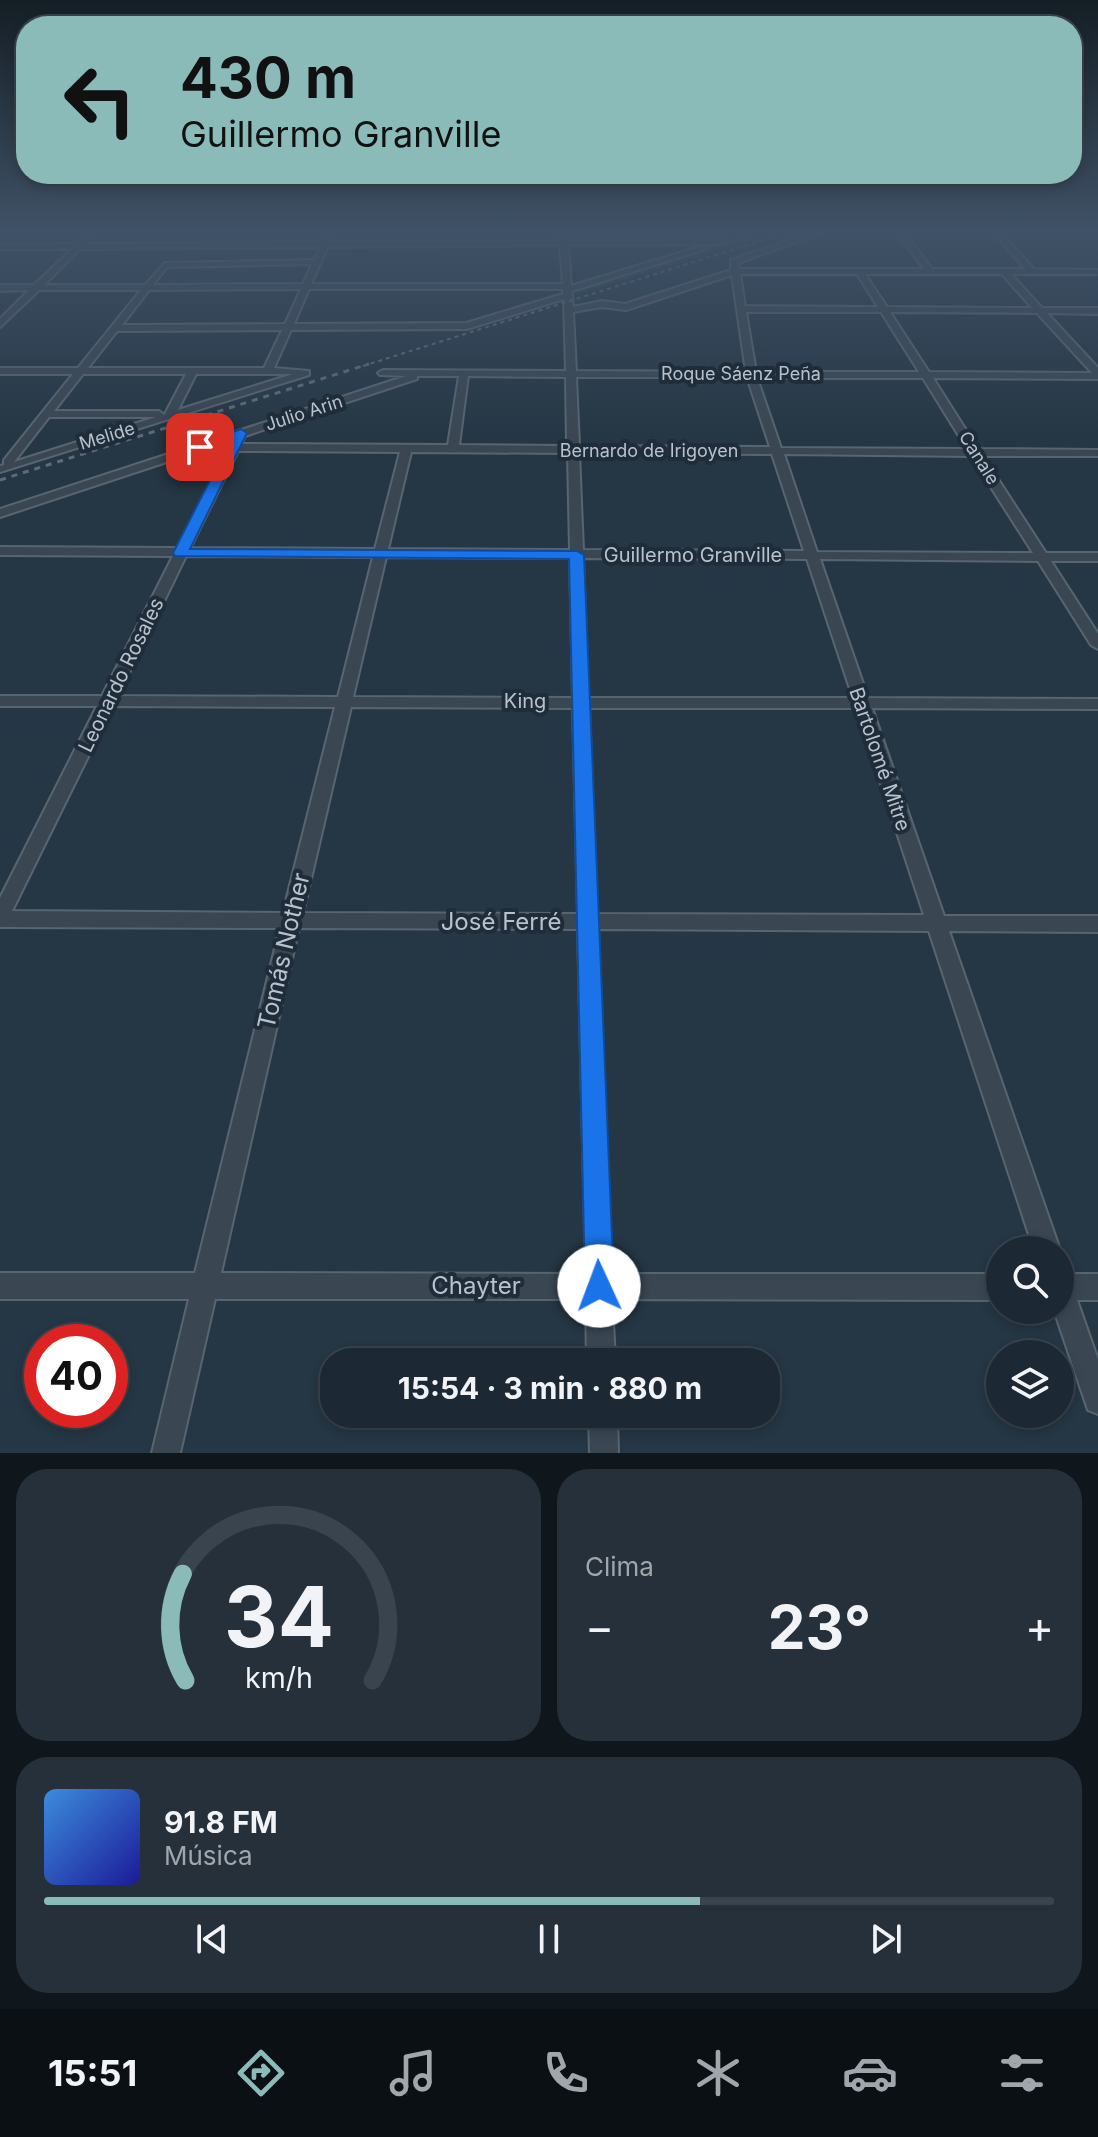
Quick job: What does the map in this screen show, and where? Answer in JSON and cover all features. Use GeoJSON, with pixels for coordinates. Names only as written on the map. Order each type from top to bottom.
{"type":"FeatureCollection","features":[{"type":"Feature","properties":{"kind":"street"},"geometry":{"type":"LineString","coordinates":[[0,324],[25,300]]}},
{"type":"Feature","properties":{"kind":"street"},"geometry":{"type":"LineString","coordinates":[[5,465],[49,414],[137,300]]}},
{"type":"Feature","properties":{"kind":"street"},"geometry":{"type":"LineString","coordinates":[[0,371],[268,371],[299,300]]}},
{"type":"Feature","properties":{"kind":"street"},"geometry":{"type":"LineString","coordinates":[[116,328],[467,326],[540,300]]}},
{"type":"Feature","properties":{"kind":"street"},"geometry":{"type":"LineString","coordinates":[[568,300],[601,1348]]}},
{"type":"Feature","properties":{"kind":"street"},"geometry":{"type":"LineString","coordinates":[[569,310],[602,304],[626,307],[645,300]]}},
{"type":"Feature","properties":{"kind":"street","name":"Bartolomé Mitre"},"geometry":{"type":"LineString","coordinates":[[738,300],[751,374],[1042,1236]]}},
{"type":"Feature","properties":{"kind":"street","name":"Canale"},"geometry":{"type":"LineString","coordinates":[[877,300],[1098,645]]}},
{"type":"Feature","properties":{"kind":"street"},"geometry":{"type":"LineString","coordinates":[[1030,300],[1098,375]]}},
{"type":"Feature","properties":{"kind":"street"},"geometry":{"type":"LineString","coordinates":[[740,309],[1098,311]]}},
{"type":"Feature","properties":{"kind":"street"},"geometry":{"type":"LineString","coordinates":[[49,414],[169,415],[193,370]]}},
{"type":"Feature","properties":{"kind":"street","name":"Melide"},"geometry":{"type":"LineString","coordinates":[[5,465],[306,373],[268,371]]}},
{"type":"Feature","properties":{"kind":"street","name":"Roque Sáenz Peña"},"geometry":{"type":"LineString","coordinates":[[383,373],[1098,375]]}},
{"type":"Feature","properties":{"kind":"street","name":"Julio Arin"},"geometry":{"type":"LineString","coordinates":[[237,441],[426,373]]}},
{"type":"Feature","properties":{"kind":"street"},"geometry":{"type":"LineString","coordinates":[[453,450],[464,373]]}},
{"type":"Feature","properties":{"kind":"street","name":"Bernardo de Irigoyen"},"geometry":{"type":"LineString","coordinates":[[0,513],[200,447],[237,441],[406,450],[1098,453]]}},
{"type":"Feature","properties":{"kind":"street","name":"Leonardo Rosales"},"geometry":{"type":"LineString","coordinates":[[0,918],[237,441]]}},
{"type":"Feature","properties":{"kind":"street","name":"Tomás Nother"},"geometry":{"type":"LineString","coordinates":[[166,1453],[406,450]]}},
{"type":"Feature","properties":{"kind":"street","name":"Guillermo Granville"},"geometry":{"type":"LineString","coordinates":[[0,551],[1098,557]]}},
{"type":"Feature","properties":{"kind":"street","name":"King"},"geometry":{"type":"LineString","coordinates":[[0,701],[1098,704]]}},
{"type":"Feature","properties":{"kind":"street","name":"José Ferré"},"geometry":{"type":"LineString","coordinates":[[0,918],[1098,924]]}},
{"type":"Feature","properties":{"kind":"street","name":"Chayter"},"geometry":{"type":"LineString","coordinates":[[0,1286],[986,1287]]}},
{"type":"Feature","properties":{"kind":"street"},"geometry":{"type":"LineString","coordinates":[[1074,1287],[1098,1287]]}},
{"type":"Feature","properties":{"kind":"street"},"geometry":{"type":"LineString","coordinates":[[1072,1324],[1098,1400]]}},
{"type":"Feature","properties":{"kind":"street"},"geometry":{"type":"LineString","coordinates":[[603,1428],[604,1453]]}},
{"type":"Feature","properties":{"kind":"railway"},"geometry":{"type":"LineString","coordinates":[[363,366],[573,300]]}},
{"type":"Feature","properties":{"kind":"railway"},"geometry":{"type":"LineString","coordinates":[[0,480],[369,364]]}},
{"type":"Feature","properties":{"kind":"route"},"geometry":{"type":"LineString","coordinates":[[200,447],[241,433],[181,553],[577,555],[599,1286]]}}]}
